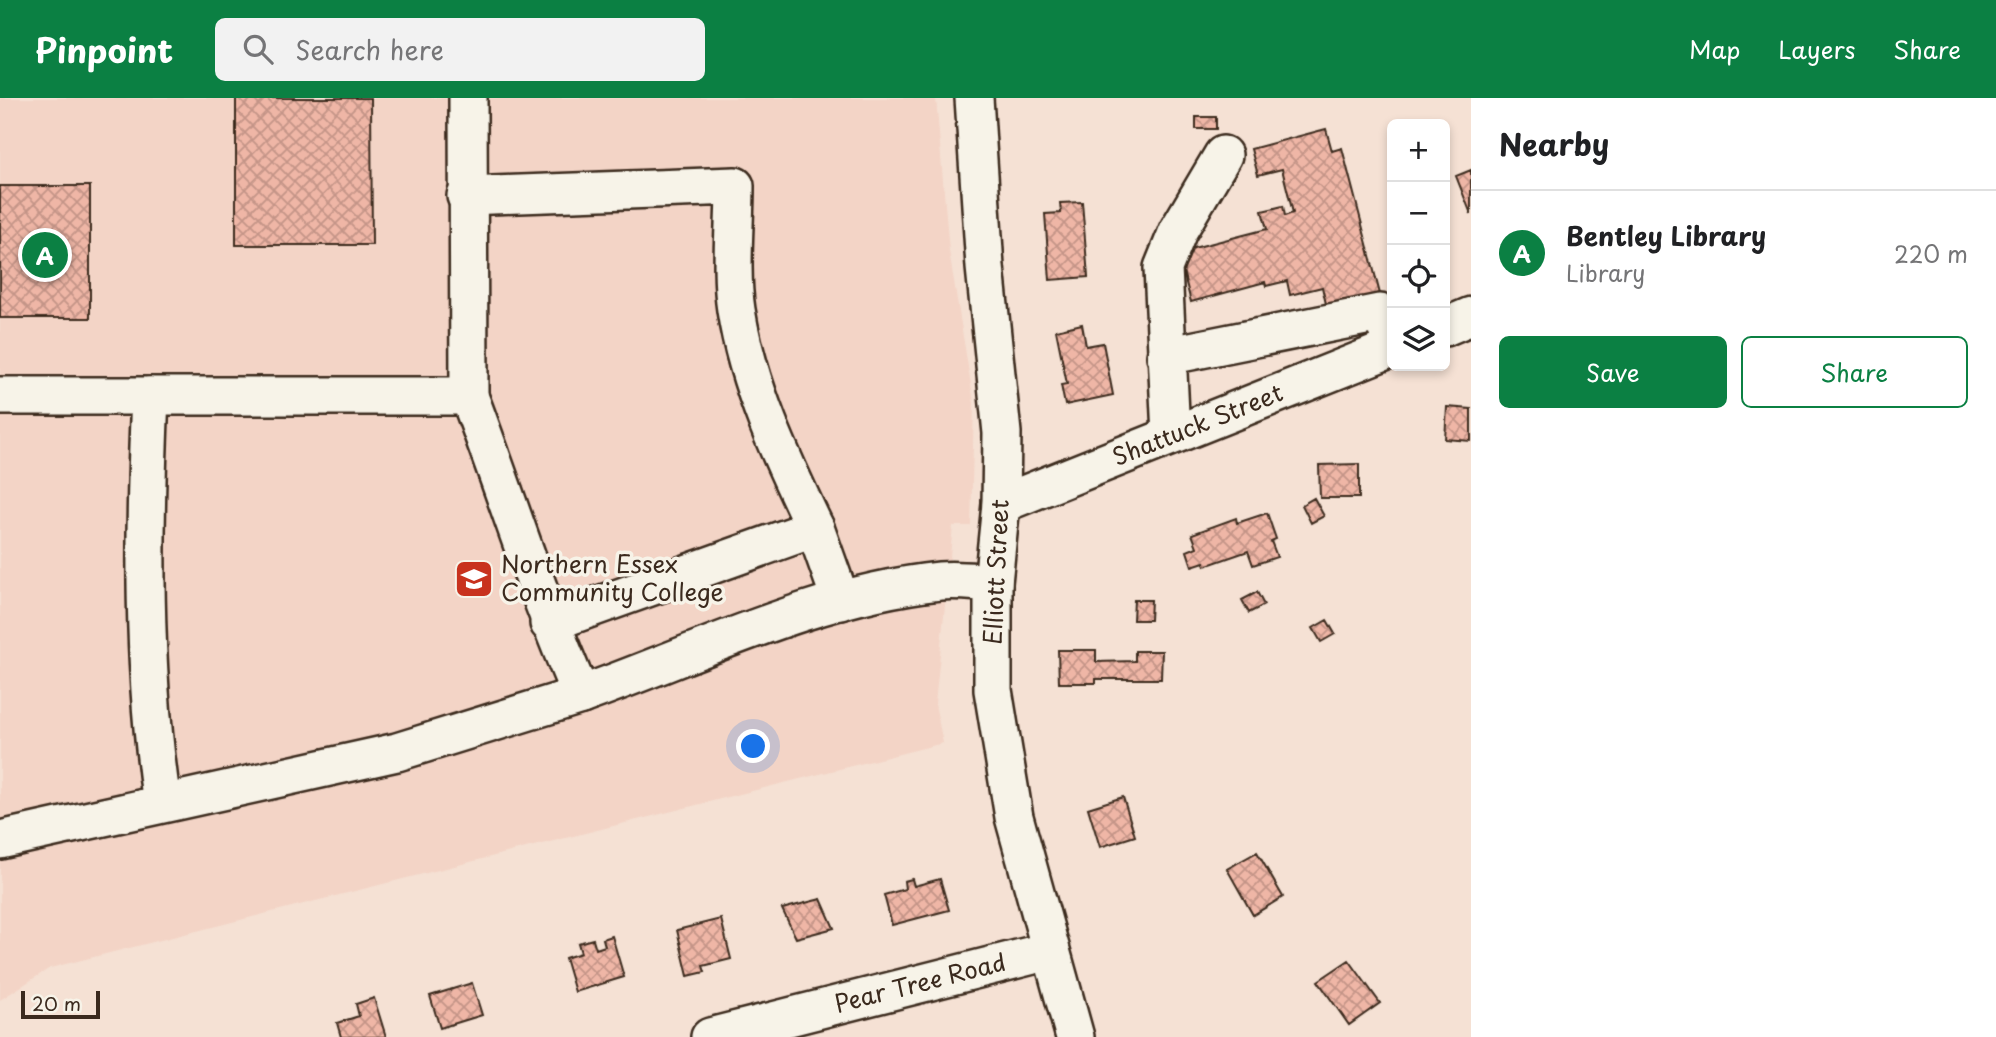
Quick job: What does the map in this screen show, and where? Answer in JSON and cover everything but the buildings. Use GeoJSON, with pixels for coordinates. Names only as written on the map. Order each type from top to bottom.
{"type":"FeatureCollection","features":[{"type":"Feature","properties":{"kind":"street"},"geometry":{"type":"LineString","coordinates":[[468,98],[468,396],[509,500],[549,623],[581,695]]}},
{"type":"Feature","properties":{"kind":"street","name":"Elliott Street"},"geometry":{"type":"LineString","coordinates":[[974,98],[985,267],[1002,433],[1001,504],[993,583],[993,690],[1014,817],[1075,1037]]}},
{"type":"Feature","properties":{"kind":"street"},"geometry":{"type":"LineString","coordinates":[[1171,435],[1163,268],[1178,231],[1223,155]]}},
{"type":"Feature","properties":{"kind":"street"},"geometry":{"type":"LineString","coordinates":[[466,195],[735,186],[736,309],[751,375],[777,448],[815,528],[841,601]]}},
{"type":"Feature","properties":{"kind":"street"},"geometry":{"type":"LineString","coordinates":[[1166,356],[1380,313],[1387,329]]}},
{"type":"Feature","properties":{"kind":"street"},"geometry":{"type":"LineString","coordinates":[[1450,325],[1471,316]]}},
{"type":"Feature","properties":{"kind":"street","name":"Shattuck Street"},"geometry":{"type":"LineString","coordinates":[[1001,504],[1387,350]]}},
{"type":"Feature","properties":{"kind":"street"},"geometry":{"type":"LineString","coordinates":[[0,396],[468,396]]}},
{"type":"Feature","properties":{"kind":"street"},"geometry":{"type":"LineString","coordinates":[[150,397],[146,479],[151,731],[163,803]]}},
{"type":"Feature","properties":{"kind":"street"},"geometry":{"type":"LineString","coordinates":[[549,623],[815,528]]}},
{"type":"Feature","properties":{"kind":"street"},"geometry":{"type":"LineString","coordinates":[[0,840],[397,752],[581,695],[718,643],[841,601],[942,580],[993,583]]}},
{"type":"Feature","properties":{"kind":"street","name":"Pear Tree Road"},"geometry":{"type":"LineString","coordinates":[[710,1037],[1049,951]]}},
{"type":"Feature","properties":{"kind":"shaded area","name":"Northern Essex Community College"},"geometry":{"type":"Polygon","coordinates":[[[0,98],[936,98],[949,251],[974,403],[971,526],[953,526],[935,704],[943,743],[50,968],[0,1000],[0,98]]]}},
{"type":"Feature","properties":{"kind":"place","name":"Bentley Library"},"geometry":{"type":"Point","coordinates":[45,255]}},
{"type":"Feature","properties":{"kind":"place","name":"Northern Essex Community College"},"geometry":{"type":"Point","coordinates":[474,579]}}]}
